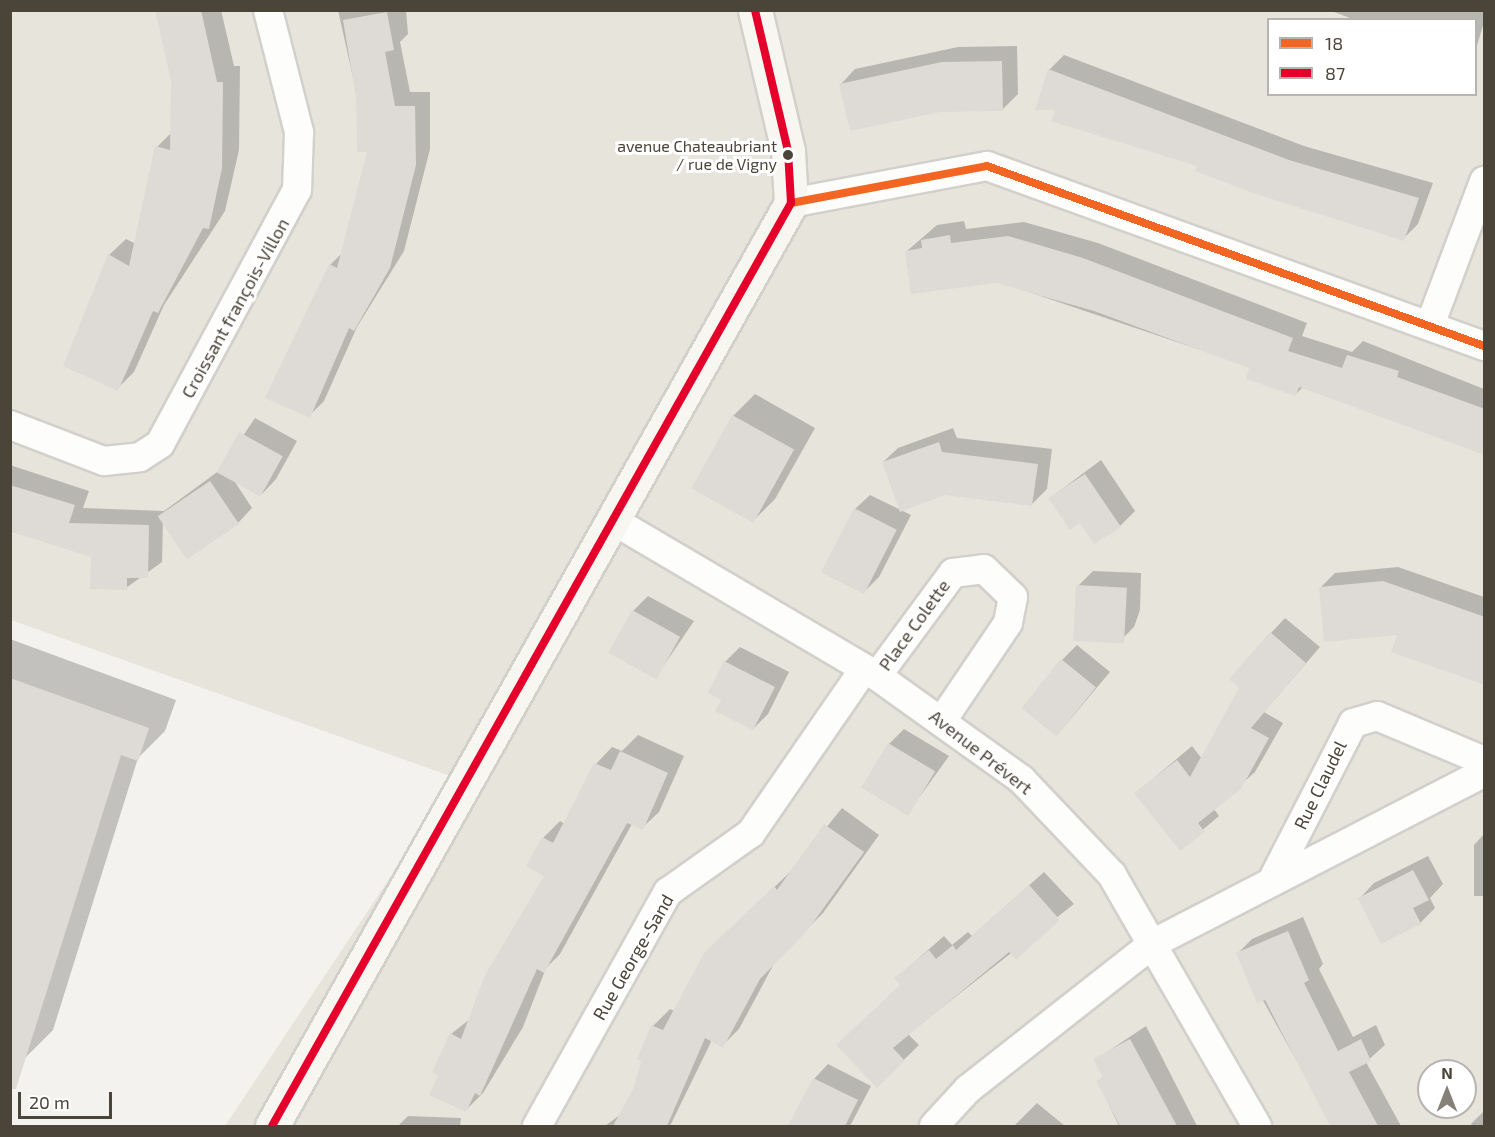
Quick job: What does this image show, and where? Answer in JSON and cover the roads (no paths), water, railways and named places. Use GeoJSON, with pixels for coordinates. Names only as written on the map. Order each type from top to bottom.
{"type":"FeatureCollection","features":[{"type":"Feature","properties":{"kind":"street","name":"Croissant françois-Villon"},"geometry":{"type":"LineString","coordinates":[[10,425],[104,461],[140,457],[160,444],[297,190],[299,132],[268,10]]}},
{"type":"Feature","properties":{"kind":"street"},"geometry":{"type":"LineString","coordinates":[[272,1126],[791,203],[788,151],[755,10]]}},
{"type":"Feature","properties":{"kind":"street"},"geometry":{"type":"LineString","coordinates":[[791,203],[987,166],[1485,346]]}},
{"type":"Feature","properties":{"kind":"street"},"geometry":{"type":"LineString","coordinates":[[1430,325],[1485,181]]}},
{"type":"Feature","properties":{"kind":"street","name":"Avenue Prévert"},"geometry":{"type":"LineString","coordinates":[[614,521],[871,673],[943,719],[1022,780],[1112,875],[1257,1126]]}},
{"type":"Feature","properties":{"kind":"street","name":"Place Colette"},"geometry":{"type":"LineString","coordinates":[[871,673],[952,573],[984,569],[1013,597],[1008,623],[943,719]]}},
{"type":"Feature","properties":{"kind":"street","name":"Rue George-Sand"},"geometry":{"type":"LineString","coordinates":[[537,1126],[668,892],[751,833],[871,673]]}},
{"type":"Feature","properties":{"kind":"street","name":"Rue Claudel"},"geometry":{"type":"LineString","coordinates":[[1274,877],[1353,723],[1377,716],[1485,761]]}},
{"type":"Feature","properties":{"kind":"street","name":"Rue Claudel"},"geometry":{"type":"LineString","coordinates":[[1152,944],[1274,877],[1485,773]]}},
{"type":"Feature","properties":{"kind":"street"},"geometry":{"type":"LineString","coordinates":[[934,1126],[968,1089],[1152,944]]}},
{"type":"Feature","properties":{"kind":"place","name":"avenue Chateaubriant / rue de Vigny"},"geometry":{"type":"Point","coordinates":[788,155]}}]}
